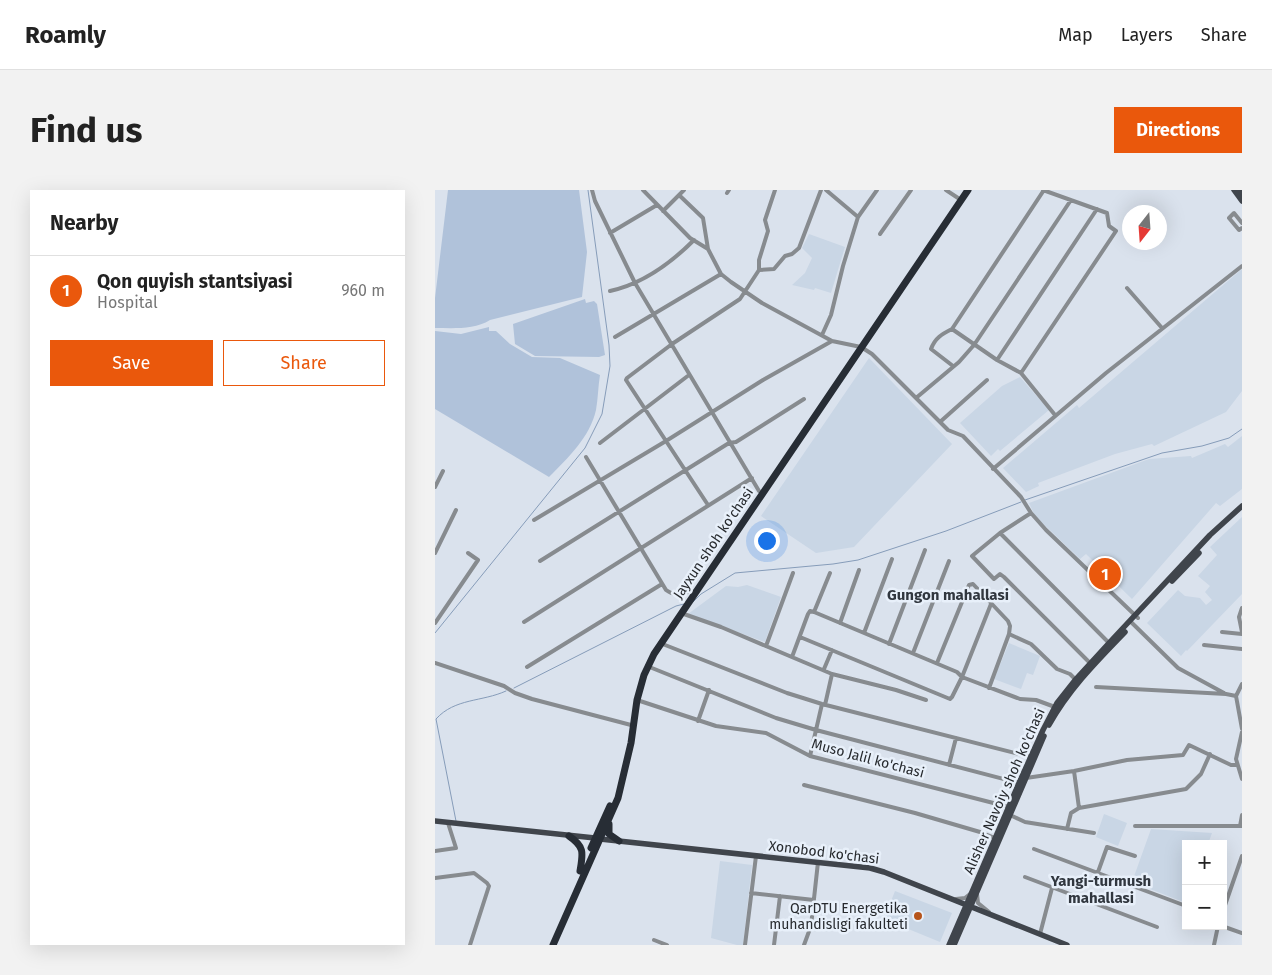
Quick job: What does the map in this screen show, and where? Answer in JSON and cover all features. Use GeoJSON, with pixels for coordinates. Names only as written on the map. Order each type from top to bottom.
{"type":"FeatureCollection","features":[{"type":"Feature","properties":{"kind":"highway","name":"Jayxun shoh ko'chasi"},"geometry":{"type":"LineString","coordinates":[[691,594],[964,190]]}},
{"type":"Feature","properties":{"kind":"highway","name":"Jayxun shoh ko'chasi"},"geometry":{"type":"LineString","coordinates":[[553,945],[615,794],[622,771],[637,684],[645,663],[759,491],[968,190]]}},
{"type":"Feature","properties":{"kind":"highway","name":"Jayxun shoh ko'chasi"},"geometry":{"type":"LineString","coordinates":[[549,945],[580,871],[612,812],[625,772],[637,700],[647,666],[679,612]]}},
{"type":"Feature","properties":{"kind":"highway"},"geometry":{"type":"LineString","coordinates":[[612,812],[608,830],[609,834],[619,841]]}},
{"type":"Feature","properties":{"kind":"highway"},"geometry":{"type":"LineString","coordinates":[[569,836],[579,843],[583,851],[580,871]]}},
{"type":"Feature","properties":{"kind":"main road"},"geometry":{"type":"LineString","coordinates":[[1234,190],[1242,198]]}},
{"type":"Feature","properties":{"kind":"main road"},"geometry":{"type":"LineString","coordinates":[[1239,190],[1242,198]]}},
{"type":"Feature","properties":{"kind":"main road","name":"Alisher Navoiy shoh ko'chasi"},"geometry":{"type":"LineString","coordinates":[[1137,617],[1210,535],[1242,506]]}},
{"type":"Feature","properties":{"kind":"main road","name":"Alisher Navoiy shoh ko'chasi"},"geometry":{"type":"LineString","coordinates":[[954,945],[975,892],[1010,815],[1019,783],[1055,707],[1075,679],[1090,663],[1242,510]]}},
{"type":"Feature","properties":{"kind":"main road","name":"Alisher Navoiy shoh ko'chasi"},"geometry":{"type":"LineString","coordinates":[[975,892],[995,838],[1018,790],[1027,778],[1047,729],[1066,698],[1131,622]]}},
{"type":"Feature","properties":{"kind":"main road","name":"Xonobod ko'chasi"},"geometry":{"type":"LineString","coordinates":[[435,821],[870,868],[1067,945]]}},
{"type":"Feature","properties":{"kind":"main road","name":"Alisher Navoiy shoh ko'chasi"},"geometry":{"type":"LineString","coordinates":[[949,945],[969,906]]}},
{"type":"Feature","properties":{"kind":"street"},"geometry":{"type":"LineString","coordinates":[[592,190],[595,201],[635,282],[759,491]]}},
{"type":"Feature","properties":{"kind":"street"},"geometry":{"type":"LineString","coordinates":[[643,190],[693,240],[708,249]]}},
{"type":"Feature","properties":{"kind":"street"},"geometry":{"type":"LineString","coordinates":[[663,211],[684,190]]}},
{"type":"Feature","properties":{"kind":"street"},"geometry":{"type":"LineString","coordinates":[[708,505],[627,383],[627,378],[672,344],[740,299],[746,292],[759,270],[759,260],[768,231],[765,220],[775,190]]}},
{"type":"Feature","properties":{"kind":"street"},"geometry":{"type":"LineString","coordinates":[[759,270],[774,268],[785,256],[792,254],[799,248],[821,190]]}},
{"type":"Feature","properties":{"kind":"street"},"geometry":{"type":"LineString","coordinates":[[826,190],[858,216]]}},
{"type":"Feature","properties":{"kind":"street"},"geometry":{"type":"LineString","coordinates":[[822,335],[831,315],[858,216],[877,190]]}},
{"type":"Feature","properties":{"kind":"street"},"geometry":{"type":"LineString","coordinates":[[880,234],[911,190]]}},
{"type":"Feature","properties":{"kind":"street"},"geometry":{"type":"LineString","coordinates":[[946,190],[958,198]]}},
{"type":"Feature","properties":{"kind":"street"},"geometry":{"type":"LineString","coordinates":[[953,366],[931,349],[939,336],[952,329],[1043,190],[1107,214],[1109,226],[1116,231],[1021,373]]}},
{"type":"Feature","properties":{"kind":"street"},"geometry":{"type":"LineString","coordinates":[[679,195],[703,218],[708,249],[721,274],[762,303],[832,341],[859,347],[872,354],[940,422],[949,430],[963,436],[1021,497],[1031,513],[1046,530],[1137,617]]}},
{"type":"Feature","properties":{"kind":"street"},"geometry":{"type":"LineString","coordinates":[[916,398],[959,362],[974,344],[1071,200]]}},
{"type":"Feature","properties":{"kind":"street"},"geometry":{"type":"LineString","coordinates":[[611,233],[657,205]]}},
{"type":"Feature","properties":{"kind":"street"},"geometry":{"type":"LineString","coordinates":[[997,360],[1097,209]]}},
{"type":"Feature","properties":{"kind":"street"},"geometry":{"type":"LineString","coordinates":[[1242,223],[1234,213],[1229,218],[1239,230],[1242,228]]}},
{"type":"Feature","properties":{"kind":"street"},"geometry":{"type":"LineString","coordinates":[[610,291],[625,288],[674,259],[693,240]]}},
{"type":"Feature","properties":{"kind":"street"},"geometry":{"type":"LineString","coordinates":[[993,469],[1055,415],[1242,266]]}},
{"type":"Feature","properties":{"kind":"street"},"geometry":{"type":"LineString","coordinates":[[615,337],[721,274]]}},
{"type":"Feature","properties":{"kind":"street"},"geometry":{"type":"LineString","coordinates":[[1127,288],[1162,328]]}},
{"type":"Feature","properties":{"kind":"street"},"geometry":{"type":"LineString","coordinates":[[952,329],[997,360],[1021,373],[1055,415]]}},
{"type":"Feature","properties":{"kind":"street"},"geometry":{"type":"LineString","coordinates":[[534,520],[666,441],[712,411],[832,341]]}},
{"type":"Feature","properties":{"kind":"street"},"geometry":{"type":"LineString","coordinates":[[600,443],[646,410],[689,375]]}},
{"type":"Feature","properties":{"kind":"street"},"geometry":{"type":"LineString","coordinates":[[940,422],[987,380]]}},
{"type":"Feature","properties":{"kind":"street"},"geometry":{"type":"LineString","coordinates":[[540,561],[729,443],[735,442],[804,399]]}},
{"type":"Feature","properties":{"kind":"street"},"geometry":{"type":"LineString","coordinates":[[587,457],[661,584],[671,594],[691,594]]}},
{"type":"Feature","properties":{"kind":"street"},"geometry":{"type":"LineString","coordinates":[[435,487],[443,471]]}},
{"type":"Feature","properties":{"kind":"street"},"geometry":{"type":"LineString","coordinates":[[524,622],[752,478]]}},
{"type":"Feature","properties":{"kind":"street"},"geometry":{"type":"LineString","coordinates":[[435,553],[456,510]]}},
{"type":"Feature","properties":{"kind":"street"},"geometry":{"type":"LineString","coordinates":[[1031,513],[1000,533],[972,556],[994,579],[1000,574],[1004,577],[1090,663]]}},
{"type":"Feature","properties":{"kind":"street"},"geometry":{"type":"LineString","coordinates":[[1000,533],[1109,643]]}},
{"type":"Feature","properties":{"kind":"street"},"geometry":{"type":"LineString","coordinates":[[889,644],[925,550]]}},
{"type":"Feature","properties":{"kind":"street"},"geometry":{"type":"LineString","coordinates":[[435,623],[478,560],[468,553]]}},
{"type":"Feature","properties":{"kind":"street"},"geometry":{"type":"LineString","coordinates":[[864,633],[892,559]]}},
{"type":"Feature","properties":{"kind":"street"},"geometry":{"type":"LineString","coordinates":[[913,653],[949,562]]}},
{"type":"Feature","properties":{"kind":"street"},"geometry":{"type":"LineString","coordinates":[[840,622],[859,570]]}},
{"type":"Feature","properties":{"kind":"street"},"geometry":{"type":"LineString","coordinates":[[765,646],[793,573]]}},
{"type":"Feature","properties":{"kind":"street"},"geometry":{"type":"LineString","coordinates":[[814,612],[830,573]]}},
{"type":"Feature","properties":{"kind":"street"},"geometry":{"type":"LineString","coordinates":[[527,667],[661,584]]}},
{"type":"Feature","properties":{"kind":"street"},"geometry":{"type":"LineString","coordinates":[[937,663],[969,585],[973,584],[1008,621],[1010,626],[1009,634],[989,688]]}},
{"type":"Feature","properties":{"kind":"street"},"geometry":{"type":"LineString","coordinates":[[800,637],[949,699],[952,697],[962,677],[991,604]]}},
{"type":"Feature","properties":{"kind":"street"},"geometry":{"type":"LineString","coordinates":[[1222,632],[1242,633],[1239,617],[1242,608]]}},
{"type":"Feature","properties":{"kind":"street"},"geometry":{"type":"LineString","coordinates":[[679,612],[824,669],[832,674],[896,690],[926,700]]}},
{"type":"Feature","properties":{"kind":"street"},"geometry":{"type":"LineString","coordinates":[[792,657],[808,614],[814,612],[937,663],[957,672],[962,677],[989,688],[1020,700],[1036,700],[1055,707]]}},
{"type":"Feature","properties":{"kind":"street"},"geometry":{"type":"LineString","coordinates":[[1131,622],[1178,668],[1226,694]]}},
{"type":"Feature","properties":{"kind":"street"},"geometry":{"type":"LineString","coordinates":[[1009,634],[1031,644],[1057,669],[1070,674],[1075,679]]}},
{"type":"Feature","properties":{"kind":"street"},"geometry":{"type":"LineString","coordinates":[[660,643],[823,704],[1031,756]]}},
{"type":"Feature","properties":{"kind":"street"},"geometry":{"type":"LineString","coordinates":[[1204,644],[1242,650]]}},
{"type":"Feature","properties":{"kind":"street"},"geometry":{"type":"LineString","coordinates":[[824,669],[832,650]]}},
{"type":"Feature","properties":{"kind":"street"},"geometry":{"type":"LineString","coordinates":[[435,663],[504,686],[532,699],[631,725]]}},
{"type":"Feature","properties":{"kind":"street"},"geometry":{"type":"LineString","coordinates":[[647,666],[776,718],[1019,783]]}},
{"type":"Feature","properties":{"kind":"street"},"geometry":{"type":"LineString","coordinates":[[810,756],[832,674]]}},
{"type":"Feature","properties":{"kind":"street"},"geometry":{"type":"LineString","coordinates":[[1242,684],[1237,696],[1242,730],[1241,743],[1236,759],[1242,780]]}},
{"type":"Feature","properties":{"kind":"street"},"geometry":{"type":"LineString","coordinates":[[1096,687],[1237,696]]}},
{"type":"Feature","properties":{"kind":"street"},"geometry":{"type":"LineString","coordinates":[[698,721],[709,690]]}},
{"type":"Feature","properties":{"kind":"street","name":"Muso Jalil ko'chasi"},"geometry":{"type":"LineString","coordinates":[[637,700],[698,721],[725,728],[766,733],[810,756],[1009,807]]}},
{"type":"Feature","properties":{"kind":"street"},"geometry":{"type":"LineString","coordinates":[[949,765],[957,738]]}},
{"type":"Feature","properties":{"kind":"street"},"geometry":{"type":"LineString","coordinates":[[1027,778],[1127,760],[1183,755],[1189,745],[1231,765],[1237,765]]}},
{"type":"Feature","properties":{"kind":"street"},"geometry":{"type":"LineString","coordinates":[[1067,829],[1071,812],[1079,808],[1186,789],[1201,774],[1210,754]]}},
{"type":"Feature","properties":{"kind":"street"},"geometry":{"type":"LineString","coordinates":[[1074,771],[1079,808]]}},
{"type":"Feature","properties":{"kind":"street"},"geometry":{"type":"LineString","coordinates":[[804,785],[981,832],[995,838]]}},
{"type":"Feature","properties":{"kind":"street"},"geometry":{"type":"LineString","coordinates":[[1010,815],[1025,822],[1094,833]]}},
{"type":"Feature","properties":{"kind":"street"},"geometry":{"type":"LineString","coordinates":[[1135,826],[1241,826],[1242,815]]}},
{"type":"Feature","properties":{"kind":"street"},"geometry":{"type":"LineString","coordinates":[[435,851],[456,848],[448,823]]}},
{"type":"Feature","properties":{"kind":"street"},"geometry":{"type":"LineString","coordinates":[[1098,872],[1107,847],[1135,856]]}},
{"type":"Feature","properties":{"kind":"street"},"geometry":{"type":"LineString","coordinates":[[1034,849],[1182,904]]}},
{"type":"Feature","properties":{"kind":"street"},"geometry":{"type":"LineString","coordinates":[[745,945],[755,856]]}},
{"type":"Feature","properties":{"kind":"street"},"geometry":{"type":"LineString","coordinates":[[1227,899],[1242,856]]}},
{"type":"Feature","properties":{"kind":"street"},"geometry":{"type":"LineString","coordinates":[[804,945],[811,926],[818,862]]}},
{"type":"Feature","properties":{"kind":"street"},"geometry":{"type":"LineString","coordinates":[[435,878],[474,873],[489,886],[470,945]]}},
{"type":"Feature","properties":{"kind":"street"},"geometry":{"type":"LineString","coordinates":[[1025,877],[1157,927]]}},
{"type":"Feature","properties":{"kind":"street"},"geometry":{"type":"LineString","coordinates":[[1040,934],[1052,888]]}},
{"type":"Feature","properties":{"kind":"street"},"geometry":{"type":"LineString","coordinates":[[948,898],[965,898],[975,892],[978,902],[992,916]]}},
{"type":"Feature","properties":{"kind":"street"},"geometry":{"type":"LineString","coordinates":[[751,894],[814,900]]}},
{"type":"Feature","properties":{"kind":"street"},"geometry":{"type":"LineString","coordinates":[[774,945],[780,896]]}},
{"type":"Feature","properties":{"kind":"street"},"geometry":{"type":"LineString","coordinates":[[1227,928],[1242,933]]}},
{"type":"Feature","properties":{"kind":"street"},"geometry":{"type":"LineString","coordinates":[[1213,945],[1217,930]]}},
{"type":"Feature","properties":{"kind":"street"},"geometry":{"type":"LineString","coordinates":[[654,940],[667,945]]}},
{"type":"Feature","properties":{"kind":"shaded area"},"geometry":{"type":"Polygon","coordinates":[[[448,190],[579,190],[587,252],[582,297],[490,320],[470,327],[435,328],[435,298],[448,190]]]}},
{"type":"Feature","properties":{"kind":"shaded area"},"geometry":{"type":"Polygon","coordinates":[[[809,234],[845,247],[831,293],[815,288],[814,290],[792,285],[805,273],[812,258],[802,248],[809,234]]]}},
{"type":"Feature","properties":{"kind":"shaded area"},"geometry":{"type":"Polygon","coordinates":[[[1242,269],[1242,391],[1226,412],[1154,446],[1152,444],[1115,454],[1038,483],[1039,486],[1026,492],[1003,468],[1077,405],[1079,408],[1242,269]]]}},
{"type":"Feature","properties":{"kind":"shaded area"},"geometry":{"type":"Polygon","coordinates":[[[585,299],[586,303],[594,301],[597,304],[605,355],[599,357],[535,356],[515,344],[513,324],[585,299]]]}},
{"type":"Feature","properties":{"kind":"shaded area"},"geometry":{"type":"Polygon","coordinates":[[[489,327],[489,331],[496,331],[510,344],[532,357],[560,358],[600,375],[596,410],[589,429],[564,462],[549,477],[435,409],[435,331],[461,334],[489,327]]]}},
{"type":"Feature","properties":{"kind":"shaded area"},"geometry":{"type":"Polygon","coordinates":[[[869,358],[952,444],[854,547],[816,553],[761,516],[869,358]]]}},
{"type":"Feature","properties":{"kind":"shaded area"},"geometry":{"type":"Polygon","coordinates":[[[1020,377],[1049,410],[1000,451],[998,449],[991,456],[960,423],[1002,386],[1020,377]]]}},
{"type":"Feature","properties":{"kind":"shaded area"},"geometry":{"type":"Polygon","coordinates":[[[1242,436],[1242,489],[1220,506],[1216,503],[1132,599],[1086,554],[1080,559],[1035,516],[1029,503],[1149,459],[1191,456],[1192,458],[1225,444],[1228,447],[1242,436]]]}},
{"type":"Feature","properties":{"kind":"shaded area"},"geometry":{"type":"Polygon","coordinates":[[[1242,517],[1242,594],[1181,656],[1147,623],[1178,590],[1185,596],[1200,598],[1206,605],[1212,600],[1205,592],[1210,586],[1198,576],[1217,555],[1210,547],[1242,517]]]}},
{"type":"Feature","properties":{"kind":"shaded area"},"geometry":{"type":"Polygon","coordinates":[[[747,585],[781,597],[765,642],[688,614],[726,586],[738,587],[747,585]]]}},
{"type":"Feature","properties":{"kind":"shaded area"},"geometry":{"type":"Polygon","coordinates":[[[1009,643],[1040,656],[1033,675],[1027,673],[1021,689],[994,679],[1009,643]]]}},
{"type":"Feature","properties":{"kind":"shaded area"},"geometry":{"type":"Polygon","coordinates":[[[1104,814],[1127,823],[1118,846],[1096,837],[1104,814]]]}},
{"type":"Feature","properties":{"kind":"shaded area"},"geometry":{"type":"Polygon","coordinates":[[[1151,829],[1212,833],[1209,840],[1182,840],[1182,901],[1132,882],[1151,829]]]}},
{"type":"Feature","properties":{"kind":"shaded area"},"geometry":{"type":"Polygon","coordinates":[[[720,861],[752,865],[743,945],[711,938],[720,861]]]}},
{"type":"Feature","properties":{"kind":"shaded area","name":"QarDTU Energetika muhandisligi fakulteti"},"geometry":{"type":"Polygon","coordinates":[[[895,891],[952,913],[940,942],[884,919],[895,891]]]}},
{"type":"Feature","properties":{"kind":"waterway"},"geometry":{"type":"LineString","coordinates":[[435,633],[585,448],[602,414],[610,366],[609,345],[588,190]]}},
{"type":"Feature","properties":{"kind":"waterway"},"geometry":{"type":"LineString","coordinates":[[1025,500],[1162,453],[1202,446],[1229,438],[1242,429]]}},
{"type":"Feature","properties":{"kind":"waterway"},"geometry":{"type":"LineString","coordinates":[[693,602],[701,594],[735,573],[858,560],[946,531],[1021,502]]}},
{"type":"Feature","properties":{"kind":"waterway"},"geometry":{"type":"LineString","coordinates":[[514,688],[676,606],[684,604]]}},
{"type":"Feature","properties":{"kind":"waterway"},"geometry":{"type":"LineString","coordinates":[[456,821],[436,719],[452,707],[506,691]]}},
{"type":"Feature","properties":{"kind":"place","name":"Qon quyish stantsiyasi"},"geometry":{"type":"Point","coordinates":[1105,574]}},
{"type":"Feature","properties":{"kind":"place","name":"QarDTU Energetika muhandisligi fakulteti"},"geometry":{"type":"Point","coordinates":[918,916]}},
{"type":"Feature","properties":{"kind":"district","name":"Gungon mahallasi"},"geometry":{"type":"Point","coordinates":[948,595]}},
{"type":"Feature","properties":{"kind":"district","name":"Yangi-turmush mahallasi"},"geometry":{"type":"Point","coordinates":[1101,890]}}]}
